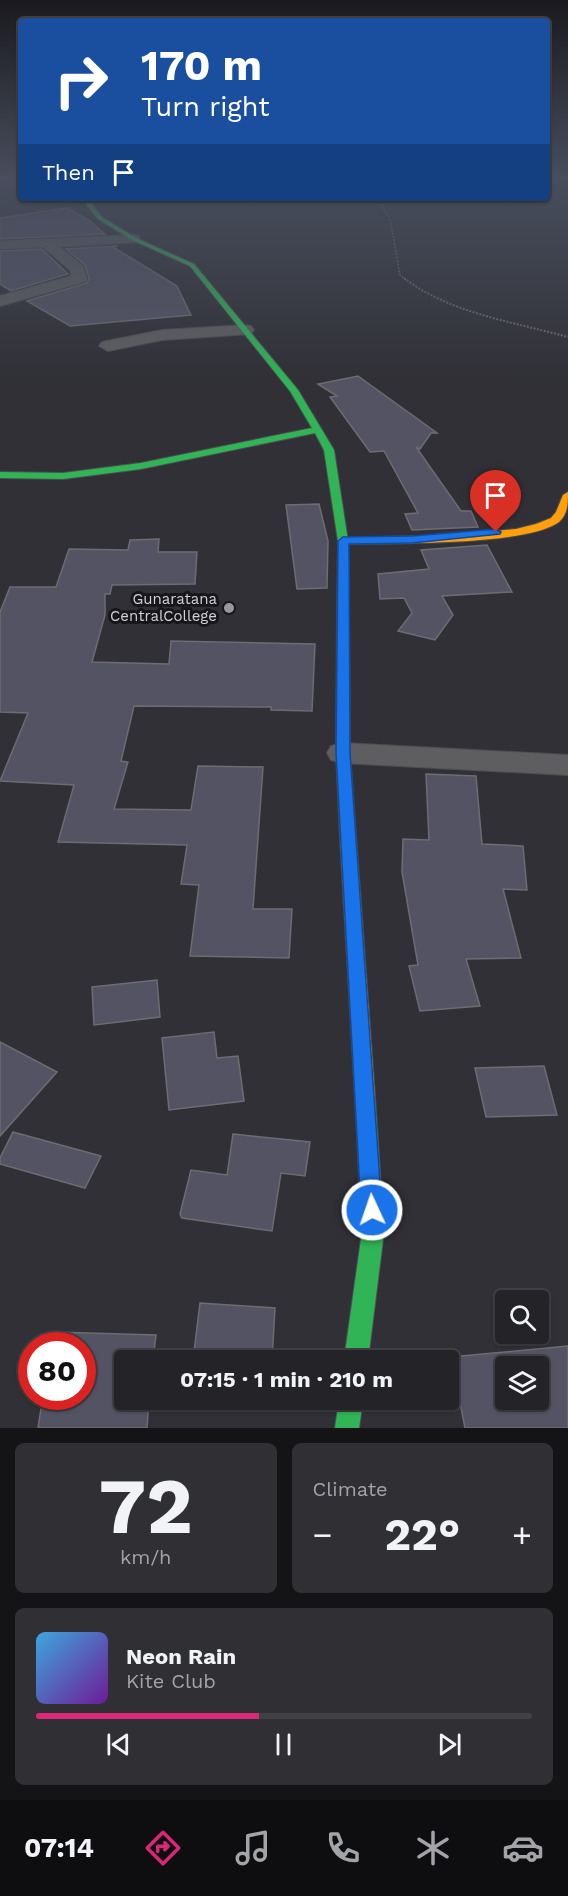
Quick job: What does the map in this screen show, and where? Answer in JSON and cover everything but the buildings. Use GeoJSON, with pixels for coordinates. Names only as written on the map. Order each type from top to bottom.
{"type":"FeatureCollection","features":[{"type":"Feature","properties":{"kind":"main road"},"geometry":{"type":"LineString","coordinates":[[150,247],[192,266],[294,390],[329,450],[343,541],[343,753],[373,1232],[357,1350]]}},
{"type":"Feature","properties":{"kind":"main road"},"geometry":{"type":"LineString","coordinates":[[0,476],[63,476],[141,466],[317,430]]}},
{"type":"Feature","properties":{"kind":"main road"},"geometry":{"type":"LineString","coordinates":[[343,541],[412,539],[538,528],[558,518],[568,495]]}},
{"type":"Feature","properties":{"kind":"main road"},"geometry":{"type":"LineString","coordinates":[[347,1428],[350,1410]]}},
{"type":"Feature","properties":{"kind":"street"},"geometry":{"type":"LineString","coordinates":[[0,301],[79,279],[78,269],[51,247]]}},
{"type":"Feature","properties":{"kind":"street"},"geometry":{"type":"LineString","coordinates":[[108,346],[162,335],[245,330]]}},
{"type":"Feature","properties":{"kind":"street"},"geometry":{"type":"LineString","coordinates":[[343,753],[568,765]]}},
{"type":"Feature","properties":{"kind":"path"},"geometry":{"type":"LineString","coordinates":[[395,247],[400,275],[423,293],[472,311],[568,337]]}},
{"type":"Feature","properties":{"kind":"traffic: fast"},"geometry":{"type":"LineString","coordinates":[[151,247],[192,265],[294,390],[329,450],[343,541],[343,617]]}},
{"type":"Feature","properties":{"kind":"traffic: fast"},"geometry":{"type":"LineString","coordinates":[[0,475],[63,476],[141,466],[317,430]]}},
{"type":"Feature","properties":{"kind":"traffic: fast"},"geometry":{"type":"LineString","coordinates":[[357,1350],[373,1232],[365,1097]]}},
{"type":"Feature","properties":{"kind":"traffic: fast"},"geometry":{"type":"LineString","coordinates":[[347,1428],[350,1410]]}},
{"type":"Feature","properties":{"kind":"traffic: slow"},"geometry":{"type":"LineString","coordinates":[[343,541],[454,538],[516,532],[540,527],[555,520],[568,495]]}},
{"type":"Feature","properties":{"kind":"traffic: slow"},"geometry":{"type":"LineString","coordinates":[[348,836],[365,1097]]}},
{"type":"Feature","properties":{"kind":"traffic: jam"},"geometry":{"type":"LineString","coordinates":[[343,617],[343,753],[348,836]]}},
{"type":"Feature","properties":{"kind":"place","name":"Gunaratana CentralCollege"},"geometry":{"type":"Point","coordinates":[229,608]}},
{"type":"Feature","properties":{"kind":"route"},"geometry":{"type":"LineString","coordinates":[[372,1210],[343,753],[343,541],[412,539],[496,532]]}}]}
